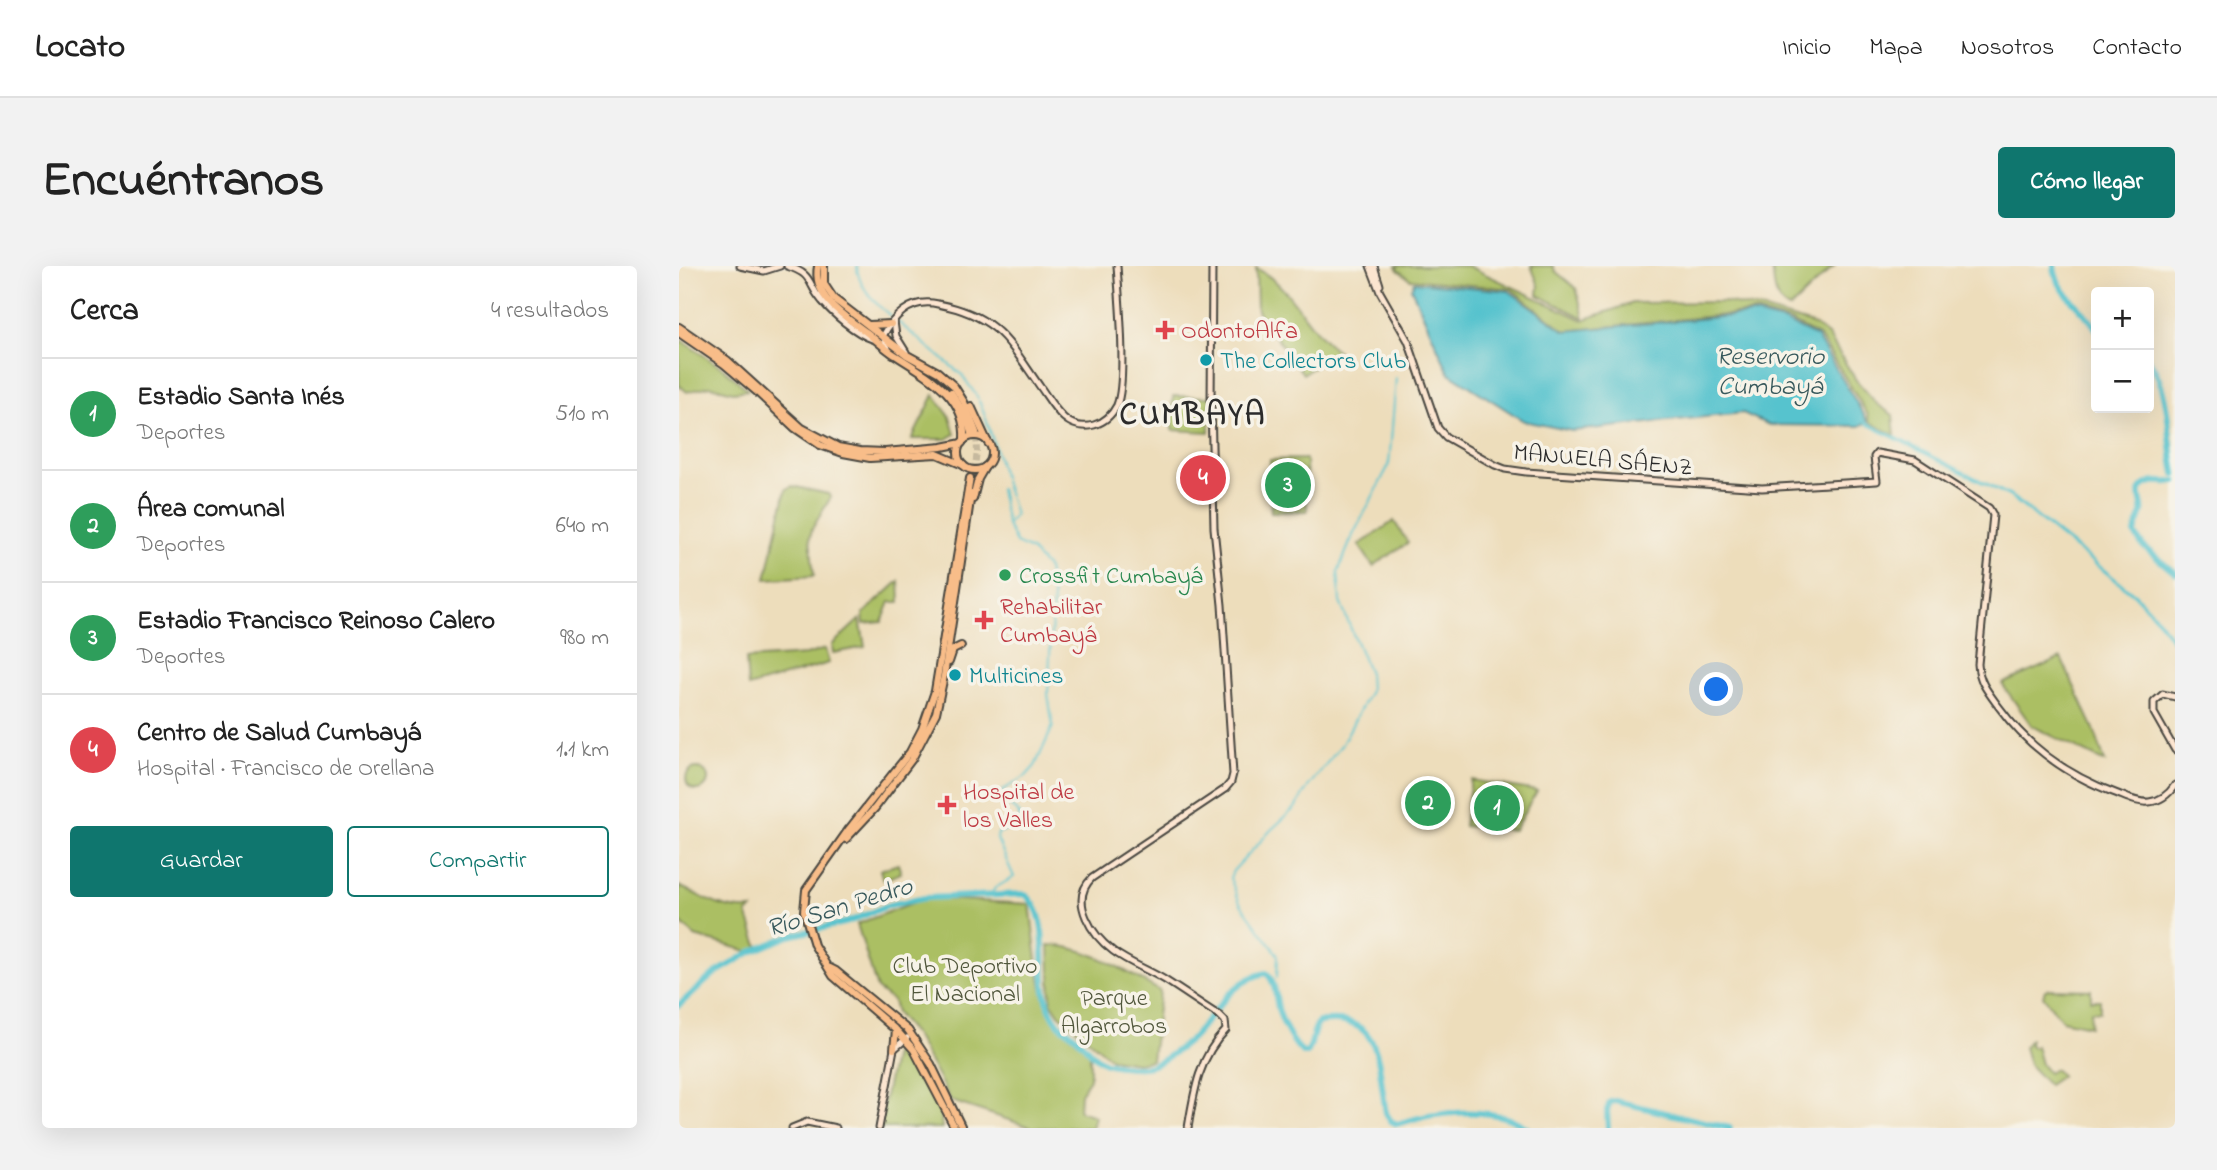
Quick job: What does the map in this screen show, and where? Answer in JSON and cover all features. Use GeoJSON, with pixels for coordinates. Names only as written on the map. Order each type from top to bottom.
{"type":"FeatureCollection","features":[{"type":"Feature","properties":{"kind":"main road"},"geometry":{"type":"LineString","coordinates":[[818,266],[819,287],[829,303],[890,351],[924,367],[938,368],[957,383],[988,443],[992,455],[975,486],[961,559]]}},
{"type":"Feature","properties":{"kind":"main road"},"geometry":{"type":"LineString","coordinates":[[824,266],[823,276],[829,293],[938,378],[963,410],[973,432]]}},
{"type":"Feature","properties":{"kind":"main road"},"geometry":{"type":"LineString","coordinates":[[867,325],[895,320]]}},
{"type":"Feature","properties":{"kind":"main road"},"geometry":{"type":"LineString","coordinates":[[679,327],[727,360],[796,423],[838,447],[885,452],[942,447],[974,436],[988,443]]}},
{"type":"Feature","properties":{"kind":"main road"},"geometry":{"type":"LineString","coordinates":[[679,333],[724,364],[795,428],[820,445],[870,458],[937,454],[972,470],[986,466]]}},
{"type":"Feature","properties":{"kind":"main road"},"geometry":{"type":"LineString","coordinates":[[924,367],[950,397],[963,423],[963,442],[958,451],[965,485],[935,691],[926,720],[910,752],[849,829],[806,890],[804,911],[814,945],[833,976],[909,1038],[931,1065],[962,1128]]}},
{"type":"Feature","properties":{"kind":"main road"},"geometry":{"type":"LineString","coordinates":[[842,841],[853,834],[915,755],[936,713],[944,676],[971,478],[956,551]]}},
{"type":"Feature","properties":{"kind":"main road"},"geometry":{"type":"LineString","coordinates":[[944,676],[951,654],[961,646]]}},
{"type":"Feature","properties":{"kind":"main road"},"geometry":{"type":"LineString","coordinates":[[828,968],[837,971],[901,1024],[955,1128]]}},
{"type":"Feature","properties":{"kind":"main road"},"geometry":{"type":"LineString","coordinates":[[894,1051],[896,1030]]}},
{"type":"Feature","properties":{"kind":"street"},"geometry":{"type":"LineString","coordinates":[[740,266],[761,271],[780,266]]}},
{"type":"Feature","properties":{"kind":"street"},"geometry":{"type":"LineString","coordinates":[[787,266],[802,269],[823,303],[858,331],[875,339]]}},
{"type":"Feature","properties":{"kind":"street"},"geometry":{"type":"LineString","coordinates":[[890,351],[883,336],[895,320],[915,304],[927,302],[965,310],[987,321],[1004,335],[1062,417],[1078,426],[1093,425],[1108,418],[1113,412],[1121,386],[1117,266]]}},
{"type":"Feature","properties":{"kind":"street"},"geometry":{"type":"LineString","coordinates":[[1188,1128],[1200,1067],[1226,1030],[1225,1021],[1220,1015],[1164,979],[1112,951],[1089,923],[1083,912],[1082,900],[1085,888],[1092,878],[1225,789],[1232,778],[1230,708],[1213,494],[1212,266]]}},
{"type":"Feature","properties":{"kind":"street"},"geometry":{"type":"LineString","coordinates":[[1364,266],[1382,295]]}},
{"type":"Feature","properties":{"kind":"street","name":"MANUELA SÁENZ"},"geometry":{"type":"LineString","coordinates":[[1372,266],[1382,295],[1408,341],[1438,428],[1446,437],[1505,469],[1762,488],[1877,481],[1874,457],[1877,453],[1915,460],[1991,511],[1993,524],[1978,664],[1979,675],[1991,696],[2023,736],[2080,777],[2148,803],[2162,797],[2175,785]]}},
{"type":"Feature","properties":{"kind":"street"},"geometry":{"type":"LineString","coordinates":[[895,320],[896,336],[907,355]]}},
{"type":"Feature","properties":{"kind":"street"},"geometry":{"type":"LineString","coordinates":[[2175,697],[2163,694],[2154,702],[2153,707],[2175,750]]}},
{"type":"Feature","properties":{"kind":"street"},"geometry":{"type":"LineString","coordinates":[[879,1128],[894,1051],[909,1038]]}},
{"type":"Feature","properties":{"kind":"street"},"geometry":{"type":"LineString","coordinates":[[792,1128],[807,1122],[836,1128]]}},
{"type":"Feature","properties":{"kind":"green space"},"geometry":{"type":"Polygon","coordinates":[[[1396,266],[1468,266],[1583,320],[1633,303],[1725,302],[1812,324],[1828,335],[1856,380],[1877,404],[1893,415],[1895,436],[1869,422],[1868,415],[1820,337],[1790,321],[1755,312],[1565,331],[1511,289],[1410,279],[1396,266]]]}},
{"type":"Feature","properties":{"kind":"green space"},"geometry":{"type":"Polygon","coordinates":[[[1531,266],[1553,266],[1555,271],[1576,288],[1584,318],[1538,295],[1539,286],[1531,266]]]}},
{"type":"Feature","properties":{"kind":"green space"},"geometry":{"type":"Polygon","coordinates":[[[1772,266],[1834,266],[1789,309],[1777,297],[1772,266]]]}},
{"type":"Feature","properties":{"kind":"green space"},"geometry":{"type":"Polygon","coordinates":[[[1256,268],[1281,287],[1317,331],[1338,351],[1303,374],[1257,311],[1256,268]]]}},
{"type":"Feature","properties":{"kind":"green space"},"geometry":{"type":"Polygon","coordinates":[[[679,339],[724,369],[748,390],[733,392],[710,386],[687,392],[679,385],[679,339]]]}},
{"type":"Feature","properties":{"kind":"green space"},"geometry":{"type":"Polygon","coordinates":[[[934,395],[950,417],[955,434],[947,439],[912,439],[934,395]]]}},
{"type":"Feature","properties":{"kind":"green space"},"geometry":{"type":"Polygon","coordinates":[[[1173,396],[1210,397],[1209,432],[1172,430],[1173,396]]]}},
{"type":"Feature","properties":{"kind":"green space"},"geometry":{"type":"Polygon","coordinates":[[[1306,459],[1307,511],[1271,512],[1270,460],[1306,459]]]}},
{"type":"Feature","properties":{"kind":"green space"},"geometry":{"type":"Polygon","coordinates":[[[792,486],[831,497],[812,529],[810,538],[814,576],[766,579],[786,489],[792,486]]]}},
{"type":"Feature","properties":{"kind":"green space"},"geometry":{"type":"Polygon","coordinates":[[[1394,521],[1408,543],[1373,566],[1359,545],[1394,521]]]}},
{"type":"Feature","properties":{"kind":"green space"},"geometry":{"type":"Polygon","coordinates":[[[899,581],[900,602],[890,602],[882,622],[864,624],[863,614],[899,581]]]}},
{"type":"Feature","properties":{"kind":"green space"},"geometry":{"type":"Polygon","coordinates":[[[860,619],[865,647],[833,653],[832,645],[860,619]]]}},
{"type":"Feature","properties":{"kind":"green space"},"geometry":{"type":"Polygon","coordinates":[[[825,649],[829,663],[748,687],[746,659],[806,655],[825,649]]]}},
{"type":"Feature","properties":{"kind":"green space"},"geometry":{"type":"Polygon","coordinates":[[[2061,658],[2094,729],[2105,762],[2032,726],[2002,684],[2061,658]]]}},
{"type":"Feature","properties":{"kind":"green space"},"geometry":{"type":"Polygon","coordinates":[[[697,768],[705,771],[708,779],[705,787],[697,790],[689,787],[686,779],[689,771],[697,768]]]}},
{"type":"Feature","properties":{"kind":"green space"},"geometry":{"type":"Polygon","coordinates":[[[1471,780],[1537,791],[1514,830],[1464,826],[1471,780]]]}},
{"type":"Feature","properties":{"kind":"green space"},"geometry":{"type":"Polygon","coordinates":[[[898,864],[901,873],[883,880],[880,870],[898,864]]]}},
{"type":"Feature","properties":{"kind":"green space"},"geometry":{"type":"Polygon","coordinates":[[[679,886],[723,906],[752,909],[747,913],[759,949],[751,952],[695,936],[679,921],[679,886]]]}},
{"type":"Feature","properties":{"kind":"green space","name":"Club Deportivo El Nacional"},"geometry":{"type":"Polygon","coordinates":[[[925,898],[1030,904],[1040,976],[1051,1013],[1090,1053],[1090,1079],[1080,1094],[1079,1111],[1095,1116],[1092,1128],[1033,1128],[951,1101],[916,1037],[896,1013],[893,1001],[877,989],[857,924],[925,898]]]}},
{"type":"Feature","properties":{"kind":"green space","name":"Parque Algarrobos"},"geometry":{"type":"Polygon","coordinates":[[[1049,945],[1064,946],[1093,955],[1160,991],[1152,1060],[1138,1063],[1111,1059],[1059,1014],[1051,1002],[1049,945]]]}},
{"type":"Feature","properties":{"kind":"green space"},"geometry":{"type":"Polygon","coordinates":[[[2045,990],[2091,990],[2091,1000],[2100,1000],[2100,1012],[2091,1011],[2090,1026],[2062,1020],[2043,996],[2045,990]]]}},
{"type":"Feature","properties":{"kind":"green space"},"geometry":{"type":"Polygon","coordinates":[[[2030,1040],[2033,1048],[2036,1046],[2041,1064],[2048,1073],[2055,1069],[2061,1076],[2048,1085],[2029,1065],[2024,1047],[2030,1040]]]}},
{"type":"Feature","properties":{"kind":"green space"},"geometry":{"type":"Polygon","coordinates":[[[907,1042],[940,1106],[942,1128],[878,1128],[894,1054],[907,1042]]]}},
{"type":"Feature","properties":{"kind":"water","name":"Reservorio Cumbayá"},"geometry":{"type":"Polygon","coordinates":[[[1414,282],[1509,291],[1565,331],[1754,314],[1786,322],[1817,337],[1867,420],[1859,426],[1769,425],[1743,413],[1572,431],[1524,421],[1449,373],[1411,288],[1414,282]]]}},
{"type":"Feature","properties":{"kind":"waterway"},"geometry":{"type":"LineString","coordinates":[[857,266],[860,280],[868,294],[891,316]]}},
{"type":"Feature","properties":{"kind":"waterway"},"geometry":{"type":"LineString","coordinates":[[2054,266],[2065,292],[2091,321]]}},
{"type":"Feature","properties":{"kind":"waterway"},"geometry":{"type":"LineString","coordinates":[[898,322],[962,375],[978,398]]}},
{"type":"Feature","properties":{"kind":"waterway"},"geometry":{"type":"LineString","coordinates":[[2154,369],[2165,401],[2175,474]]}},
{"type":"Feature","properties":{"kind":"waterway"},"geometry":{"type":"LineString","coordinates":[[1277,977],[1278,955],[1240,903],[1230,878],[1233,871],[1271,830],[1295,808],[1342,744],[1370,691],[1369,673],[1340,602],[1338,572],[1353,535],[1389,465],[1396,378]]}},
{"type":"Feature","properties":{"kind":"waterway"},"geometry":{"type":"LineString","coordinates":[[979,401],[1015,515],[1008,524]]}},
{"type":"Feature","properties":{"kind":"waterway"},"geometry":{"type":"LineString","coordinates":[[1866,423],[2010,496],[2135,595],[2160,622],[2175,645]]}},
{"type":"Feature","properties":{"kind":"waterway"},"geometry":{"type":"LineString","coordinates":[[2175,481],[2153,482],[2142,487],[2142,513],[2135,534],[2143,546],[2175,573]]}},
{"type":"Feature","properties":{"kind":"waterway"},"geometry":{"type":"LineString","coordinates":[[990,896],[995,888],[1014,877],[997,839],[998,833],[1019,825],[1020,817],[1003,801],[1003,790],[1026,776],[1035,766],[1053,726],[1048,694],[1053,598],[1048,569],[1031,550],[1016,543],[1007,525],[1000,489]]}},
{"type":"Feature","properties":{"kind":"waterway","name":"Río San Pedro"},"geometry":{"type":"LineString","coordinates":[[679,1005],[714,974],[751,952],[789,936],[848,922],[889,905],[925,898],[1025,894],[1035,906],[1041,921],[1043,974],[1050,1009],[1061,1026],[1104,1062],[1136,1067],[1156,1064],[1191,1039],[1234,989],[1254,976],[1266,973],[1272,981],[1284,1025],[1303,1053],[1307,1053],[1319,1022],[1341,1021],[1356,1026],[1367,1035],[1379,1062],[1386,1113],[1391,1121],[1397,1124],[1428,1116],[1463,1112],[1498,1116],[1527,1128]]}},
{"type":"Feature","properties":{"kind":"waterway","name":"Río San Pedro"},"geometry":{"type":"LineString","coordinates":[[1608,1128],[1607,1110],[1610,1102],[1615,1101],[1730,1128]]}},
{"type":"Feature","properties":{"kind":"tunnel"},"geometry":{"type":"LineString","coordinates":[[973,479],[977,452],[976,432]]}},
{"type":"Feature","properties":{"kind":"place","name":"OdontoAlfa"},"geometry":{"type":"Point","coordinates":[1165,330]}},
{"type":"Feature","properties":{"kind":"place","name":"The Collectors Club"},"geometry":{"type":"Point","coordinates":[1206,360]}},
{"type":"Feature","properties":{"kind":"place","name":"Centro de Salud Cumbayá"},"geometry":{"type":"Point","coordinates":[1203,478]}},
{"type":"Feature","properties":{"kind":"place","name":"Estadio Francisco Reinoso Calero"},"geometry":{"type":"Point","coordinates":[1288,485]}},
{"type":"Feature","properties":{"kind":"place","name":"Crossfit Cumbayá"},"geometry":{"type":"Point","coordinates":[1005,575]}},
{"type":"Feature","properties":{"kind":"place","name":"Rehabilitar Cumbayá"},"geometry":{"type":"Point","coordinates":[984,620]}},
{"type":"Feature","properties":{"kind":"place","name":"Multicines"},"geometry":{"type":"Point","coordinates":[955,675]}},
{"type":"Feature","properties":{"kind":"place","name":"Área comunal"},"geometry":{"type":"Point","coordinates":[1428,803]}},
{"type":"Feature","properties":{"kind":"place","name":"Hospital de los Valles"},"geometry":{"type":"Point","coordinates":[947,805]}},
{"type":"Feature","properties":{"kind":"place","name":"Estadio Santa Inés"},"geometry":{"type":"Point","coordinates":[1497,808]}},
{"type":"Feature","properties":{"kind":"district","name":"CUMBAYA"},"geometry":{"type":"Point","coordinates":[1193,413]}}]}
